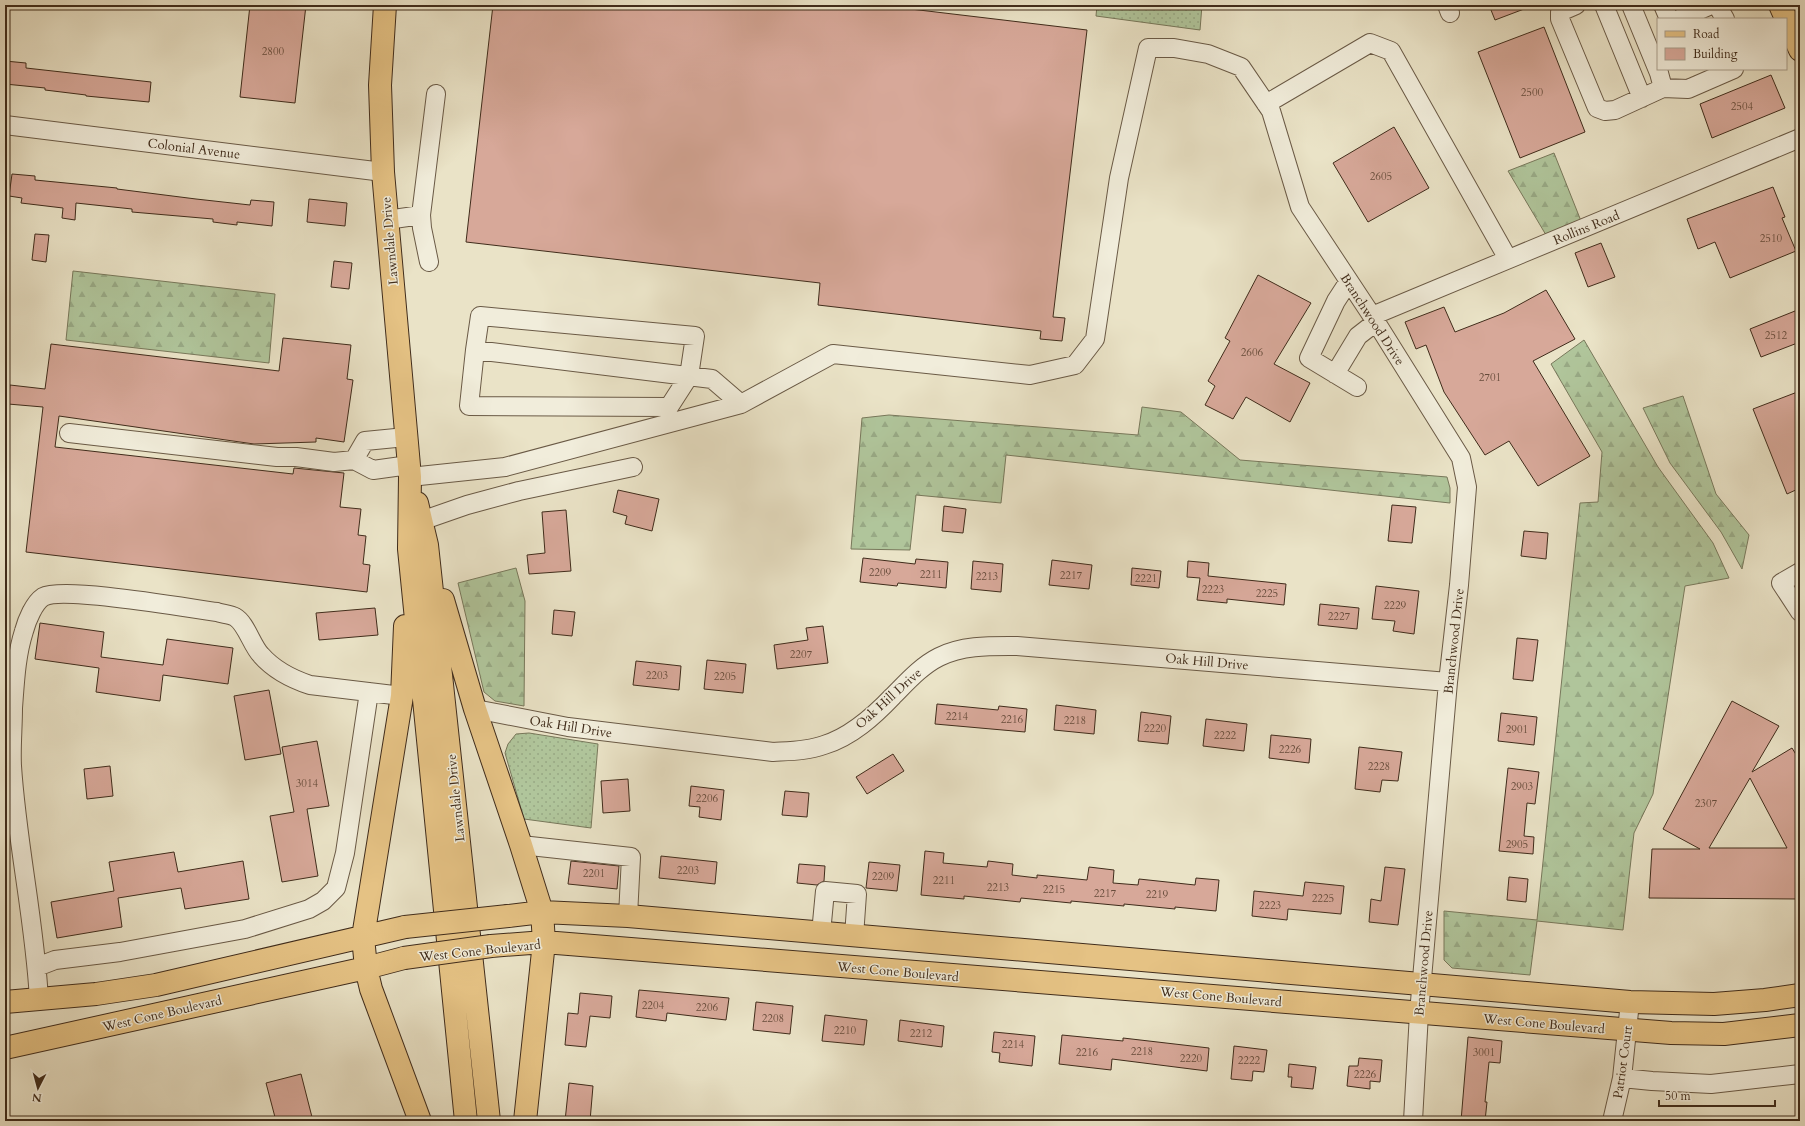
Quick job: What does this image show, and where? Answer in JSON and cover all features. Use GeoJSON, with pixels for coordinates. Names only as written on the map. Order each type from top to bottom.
{"type":"FeatureCollection","features":[{"type":"Feature","properties":{"kind":"main road","name":"Lawndale Drive"},"geometry":{"type":"LineString","coordinates":[[385,5],[380,85],[383,172],[409,471],[490,1121]]}},
{"type":"Feature","properties":{"kind":"main road"},"geometry":{"type":"LineString","coordinates":[[1780,5],[1785,18]]}},
{"type":"Feature","properties":{"kind":"main road"},"geometry":{"type":"LineString","coordinates":[[1787,22],[1796,45]]}},
{"type":"Feature","properties":{"kind":"main road","name":"Lawndale Drive"},"geometry":{"type":"LineString","coordinates":[[409,471],[421,521],[418,547],[466,1121]]}},
{"type":"Feature","properties":{"kind":"main road"},"geometry":{"type":"LineString","coordinates":[[418,547],[402,696],[363,937],[366,968],[372,989],[420,1121]]}},
{"type":"Feature","properties":{"kind":"main road"},"geometry":{"type":"LineString","coordinates":[[418,547],[475,709],[542,912],[544,942],[526,1121]]}},
{"type":"Feature","properties":{"kind":"main road"},"geometry":{"type":"LineString","coordinates":[[5,1002],[96,994],[156,985],[405,927],[542,912],[628,916],[1630,1002],[1714,1004],[1765,1000],[1800,995]]}},
{"type":"Feature","properties":{"kind":"main road","name":"West Cone Boulevard"},"geometry":{"type":"LineString","coordinates":[[5,1048],[366,968],[404,958],[491,946],[544,942],[1671,1033],[1724,1034],[1800,1025]]}},
{"type":"Feature","properties":{"kind":"street"},"geometry":{"type":"LineString","coordinates":[[1604,5],[1642,98]]}},
{"type":"Feature","properties":{"kind":"street"},"geometry":{"type":"LineString","coordinates":[[1631,5],[1657,68]]}},
{"type":"Feature","properties":{"kind":"street"},"geometry":{"type":"LineString","coordinates":[[1663,5],[1669,18]]}},
{"type":"Feature","properties":{"kind":"street"},"geometry":{"type":"LineString","coordinates":[[1681,18],[1711,5]]}},
{"type":"Feature","properties":{"kind":"street"},"geometry":{"type":"LineString","coordinates":[[1717,5],[1724,18]]}},
{"type":"Feature","properties":{"kind":"street"},"geometry":{"type":"LineString","coordinates":[[1568,8],[1560,19],[1597,108],[1605,111],[1615,110],[1663,88],[1688,89],[1732,70]]}},
{"type":"Feature","properties":{"kind":"street"},"geometry":{"type":"LineString","coordinates":[[1266,104],[1370,43],[1391,51],[1508,258]]}},
{"type":"Feature","properties":{"kind":"street","name":"Branchwood Drive"},"geometry":{"type":"LineString","coordinates":[[741,404],[833,354],[1030,375],[1075,366],[1095,339],[1119,178],[1148,48],[1174,48],[1208,54],[1241,67],[1271,111],[1300,207],[1374,319],[1461,458],[1467,487],[1459,585],[1448,682],[1419,1013],[1413,1121]]}},
{"type":"Feature","properties":{"kind":"street"},"geometry":{"type":"LineString","coordinates":[[1658,70],[1663,88]]}},
{"type":"Feature","properties":{"kind":"street"},"geometry":{"type":"LineString","coordinates":[[429,262],[421,215],[436,94]]}},
{"type":"Feature","properties":{"kind":"street","name":"Colonial Avenue"},"geometry":{"type":"LineString","coordinates":[[5,125],[383,172]]}},
{"type":"Feature","properties":{"kind":"street","name":"Rollins Road"},"geometry":{"type":"LineString","coordinates":[[1335,374],[1358,336],[1374,319],[1508,258],[1800,138]]}},
{"type":"Feature","properties":{"kind":"street"},"geometry":{"type":"LineString","coordinates":[[387,220],[421,215]]}},
{"type":"Feature","properties":{"kind":"street"},"geometry":{"type":"LineString","coordinates":[[1349,281],[1336,301],[1309,358],[1357,387]]}},
{"type":"Feature","properties":{"kind":"street"},"geometry":{"type":"LineString","coordinates":[[480,316],[695,336],[689,376],[669,407],[469,406],[474,350],[480,316]]}},
{"type":"Feature","properties":{"kind":"street"},"geometry":{"type":"LineString","coordinates":[[474,350],[712,379],[741,404]]}},
{"type":"Feature","properties":{"kind":"street"},"geometry":{"type":"LineString","coordinates":[[69,433],[277,458],[296,457],[334,462],[354,460],[373,470],[409,471],[505,467],[741,404]]}},
{"type":"Feature","properties":{"kind":"street"},"geometry":{"type":"LineString","coordinates":[[354,460],[365,441],[406,437]]}},
{"type":"Feature","properties":{"kind":"street"},"geometry":{"type":"LineString","coordinates":[[421,521],[467,505],[519,491],[633,467]]}},
{"type":"Feature","properties":{"kind":"street"},"geometry":{"type":"LineString","coordinates":[[1800,572],[1781,583],[1800,612]]}},
{"type":"Feature","properties":{"kind":"street"},"geometry":{"type":"LineString","coordinates":[[39,1000],[37,967],[16,813],[12,765],[12,742],[16,663],[29,615],[43,598],[54,594],[67,593],[101,596],[217,612],[236,617],[260,655],[276,669],[297,681],[310,685],[402,696]]}},
{"type":"Feature","properties":{"kind":"street","name":"Oak Hill Drive"},"geometry":{"type":"LineString","coordinates":[[475,709],[568,727],[773,752],[816,747],[840,738],[877,712],[917,671],[939,657],[959,649],[1017,646],[1448,682]]}},
{"type":"Feature","properties":{"kind":"street"},"geometry":{"type":"LineString","coordinates":[[37,967],[56,960],[120,952],[245,929],[303,911],[323,901],[336,888],[345,853],[369,692]]}},
{"type":"Feature","properties":{"kind":"street"},"geometry":{"type":"LineString","coordinates":[[521,845],[631,857],[628,916]]}},
{"type":"Feature","properties":{"kind":"street"},"geometry":{"type":"LineString","coordinates":[[821,933],[825,891],[857,894],[854,936]]}},
{"type":"Feature","properties":{"kind":"street","name":"Patriot Court"},"geometry":{"type":"LineString","coordinates":[[1612,1121],[1622,1078],[1630,1002]]}},
{"type":"Feature","properties":{"kind":"street"},"geometry":{"type":"LineString","coordinates":[[1622,1078],[1711,1084],[1800,1074]]}},
{"type":"Feature","properties":{"kind":"green space"},"geometry":{"type":"Polygon","coordinates":[[[1097,5],[1202,5],[1200,30],[1096,16],[1097,5]]]}},
{"type":"Feature","properties":{"kind":"green space"},"geometry":{"type":"Polygon","coordinates":[[[1554,153],[1581,221],[1546,235],[1508,171],[1554,153]]]}},
{"type":"Feature","properties":{"kind":"green space"},"geometry":{"type":"Polygon","coordinates":[[[73,271],[275,294],[269,363],[66,340],[73,271]]]}},
{"type":"Feature","properties":{"kind":"green space"},"geometry":{"type":"Polygon","coordinates":[[[1584,340],[1658,467],[1713,543],[1729,578],[1685,586],[1653,794],[1634,833],[1623,930],[1537,921],[1530,975],[1452,968],[1444,960],[1444,911],[1537,920],[1580,503],[1598,502],[1602,452],[1551,364],[1584,340]]]}},
{"type":"Feature","properties":{"kind":"green space"},"geometry":{"type":"Polygon","coordinates":[[[1683,396],[1716,494],[1749,535],[1742,569],[1721,532],[1670,463],[1643,408],[1683,396]]]}},
{"type":"Feature","properties":{"kind":"green space"},"geometry":{"type":"Polygon","coordinates":[[[1142,407],[1181,412],[1240,460],[1447,477],[1450,488],[1450,503],[1006,455],[1001,503],[916,495],[910,550],[851,549],[862,418],[889,415],[1138,435],[1142,407]]]}},
{"type":"Feature","properties":{"kind":"green space"},"geometry":{"type":"Polygon","coordinates":[[[516,568],[525,601],[524,706],[495,701],[484,692],[458,583],[516,568]]]}},
{"type":"Feature","properties":{"kind":"green space"},"geometry":{"type":"Polygon","coordinates":[[[529,733],[598,744],[591,828],[524,819],[505,753],[508,744],[516,734],[529,733]]]}},
{"type":"Feature","properties":{"kind":"building"},"geometry":{"type":"Polygon","coordinates":[[[250,5],[306,5],[295,103],[240,97],[250,5]]]}},
{"type":"Feature","properties":{"kind":"building"},"geometry":{"type":"Polygon","coordinates":[[[493,5],[877,5],[1087,30],[1053,317],[1065,318],[1062,341],[1040,339],[1041,331],[818,305],[820,283],[466,242],[493,5]]]}},
{"type":"Feature","properties":{"kind":"building"},"geometry":{"type":"Polygon","coordinates":[[[1489,5],[1532,5],[1532,6],[1495,20],[1489,5]]]}},
{"type":"Feature","properties":{"kind":"building"},"geometry":{"type":"Polygon","coordinates":[[[1544,27],[1585,132],[1520,158],[1478,52],[1544,27]]]}},
{"type":"Feature","properties":{"kind":"building"},"geometry":{"type":"Polygon","coordinates":[[[5,61],[26,63],[26,68],[151,82],[149,102],[86,96],[45,90],[45,88],[5,84],[5,61]]]}},
{"type":"Feature","properties":{"kind":"building"},"geometry":{"type":"Polygon","coordinates":[[[1771,75],[1785,108],[1712,138],[1700,104],[1771,75]]]}},
{"type":"Feature","properties":{"kind":"building"},"geometry":{"type":"Polygon","coordinates":[[[1394,127],[1429,188],[1368,222],[1333,163],[1394,127]]]}},
{"type":"Feature","properties":{"kind":"building"},"geometry":{"type":"Polygon","coordinates":[[[12,174],[35,176],[35,180],[117,188],[250,205],[251,200],[274,202],[272,226],[237,222],[237,225],[213,222],[213,219],[132,212],[132,209],[76,203],[75,220],[62,218],[63,208],[21,203],[22,198],[9,196],[12,174]]]}},
{"type":"Feature","properties":{"kind":"building"},"geometry":{"type":"Polygon","coordinates":[[[1773,187],[1785,217],[1782,218],[1796,251],[1730,278],[1715,242],[1698,249],[1687,219],[1773,187]]]}},
{"type":"Feature","properties":{"kind":"building"},"geometry":{"type":"Polygon","coordinates":[[[309,199],[347,203],[345,226],[307,222],[309,199]]]}},
{"type":"Feature","properties":{"kind":"building"},"geometry":{"type":"Polygon","coordinates":[[[35,234],[49,235],[46,262],[32,260],[35,234]]]}},
{"type":"Feature","properties":{"kind":"building"},"geometry":{"type":"Polygon","coordinates":[[[1601,243],[1615,277],[1588,287],[1575,253],[1601,243]]]}},
{"type":"Feature","properties":{"kind":"building"},"geometry":{"type":"Polygon","coordinates":[[[334,261],[352,263],[349,289],[331,287],[334,261]]]}},
{"type":"Feature","properties":{"kind":"building"},"geometry":{"type":"Polygon","coordinates":[[[1258,275],[1311,303],[1274,364],[1310,383],[1290,422],[1246,397],[1233,419],[1205,405],[1215,386],[1208,381],[1230,341],[1225,338],[1258,275]]]}},
{"type":"Feature","properties":{"kind":"building"},"geometry":{"type":"Polygon","coordinates":[[[1546,290],[1575,339],[1533,361],[1590,456],[1538,486],[1509,441],[1485,455],[1444,392],[1426,345],[1416,349],[1405,322],[1444,307],[1455,332],[1504,313],[1546,290]]]}},
{"type":"Feature","properties":{"kind":"building"},"geometry":{"type":"Polygon","coordinates":[[[1800,309],[1800,342],[1761,357],[1750,329],[1800,309]]]}},
{"type":"Feature","properties":{"kind":"building"},"geometry":{"type":"Polygon","coordinates":[[[283,338],[351,345],[347,379],[353,380],[344,442],[316,438],[316,442],[254,444],[59,416],[55,447],[293,474],[294,468],[344,473],[340,507],[361,509],[358,535],[366,536],[363,564],[370,565],[367,592],[26,552],[43,407],[8,404],[10,385],[45,389],[51,344],[279,371],[283,338]]]}},
{"type":"Feature","properties":{"kind":"building"},"geometry":{"type":"Polygon","coordinates":[[[1800,391],[1800,488],[1787,494],[1753,409],[1800,391]]]}},
{"type":"Feature","properties":{"kind":"building"},"geometry":{"type":"Polygon","coordinates":[[[618,490],[659,499],[652,531],[625,524],[627,516],[613,512],[618,490]]]}},
{"type":"Feature","properties":{"kind":"building"},"geometry":{"type":"Polygon","coordinates":[[[1392,505],[1416,507],[1412,543],[1388,541],[1392,505]]]}},
{"type":"Feature","properties":{"kind":"building"},"geometry":{"type":"Polygon","coordinates":[[[944,506],[966,509],[963,533],[942,531],[944,506]]]}},
{"type":"Feature","properties":{"kind":"building"},"geometry":{"type":"Polygon","coordinates":[[[566,510],[571,571],[529,574],[527,555],[545,553],[542,512],[566,510]]]}},
{"type":"Feature","properties":{"kind":"building"},"geometry":{"type":"Polygon","coordinates":[[[1524,531],[1548,533],[1546,559],[1521,556],[1524,531]]]}},
{"type":"Feature","properties":{"kind":"building"},"geometry":{"type":"Polygon","coordinates":[[[863,558],[915,564],[916,559],[948,562],[946,588],[898,583],[897,586],[860,582],[863,558]]]}},
{"type":"Feature","properties":{"kind":"building"},"geometry":{"type":"Polygon","coordinates":[[[1052,560],[1092,565],[1089,589],[1049,585],[1052,560]]]}},
{"type":"Feature","properties":{"kind":"building"},"geometry":{"type":"Polygon","coordinates":[[[973,561],[1003,564],[1001,592],[971,589],[973,561]]]}},
{"type":"Feature","properties":{"kind":"building"},"geometry":{"type":"Polygon","coordinates":[[[1188,561],[1209,563],[1208,576],[1286,584],[1284,605],[1227,599],[1227,603],[1197,600],[1200,578],[1187,577],[1188,561]]]}},
{"type":"Feature","properties":{"kind":"building"},"geometry":{"type":"Polygon","coordinates":[[[1132,568],[1161,571],[1159,588],[1131,585],[1132,568]]]}},
{"type":"Feature","properties":{"kind":"building"},"geometry":{"type":"Polygon","coordinates":[[[1376,586],[1419,591],[1414,634],[1393,631],[1395,621],[1372,619],[1376,586]]]}},
{"type":"Feature","properties":{"kind":"building"},"geometry":{"type":"Polygon","coordinates":[[[1320,604],[1359,608],[1357,629],[1318,625],[1320,604]]]}},
{"type":"Feature","properties":{"kind":"building"},"geometry":{"type":"Polygon","coordinates":[[[375,608],[378,635],[319,640],[316,613],[375,608]]]}},
{"type":"Feature","properties":{"kind":"building"},"geometry":{"type":"Polygon","coordinates":[[[554,610],[575,612],[572,636],[552,634],[554,610]]]}},
{"type":"Feature","properties":{"kind":"building"},"geometry":{"type":"Polygon","coordinates":[[[40,623],[104,632],[101,657],[163,665],[167,639],[233,648],[228,684],[163,675],[160,701],[96,692],[99,668],[35,659],[40,623]]]}},
{"type":"Feature","properties":{"kind":"building"},"geometry":{"type":"Polygon","coordinates":[[[823,626],[828,663],[777,669],[774,645],[808,640],[806,628],[823,626]]]}},
{"type":"Feature","properties":{"kind":"building"},"geometry":{"type":"Polygon","coordinates":[[[1517,638],[1538,640],[1533,681],[1513,679],[1517,638]]]}},
{"type":"Feature","properties":{"kind":"building"},"geometry":{"type":"Polygon","coordinates":[[[707,660],[746,664],[743,693],[704,689],[707,660]]]}},
{"type":"Feature","properties":{"kind":"building"},"geometry":{"type":"Polygon","coordinates":[[[636,661],[681,666],[679,690],[633,685],[636,661]]]}},
{"type":"Feature","properties":{"kind":"building"},"geometry":{"type":"Polygon","coordinates":[[[269,690],[281,754],[245,760],[234,696],[269,690]]]}},
{"type":"Feature","properties":{"kind":"building"},"geometry":{"type":"Polygon","coordinates":[[[1732,701],[1779,726],[1752,772],[1792,748],[1800,761],[1800,899],[1649,898],[1652,849],[1700,849],[1663,829],[1732,701]],[[1750,778],[1709,848],[1787,848],[1750,778]]]}},
{"type":"Feature","properties":{"kind":"building"},"geometry":{"type":"Polygon","coordinates":[[[937,704],[998,710],[999,706],[1027,709],[1025,732],[935,724],[937,704]]]}},
{"type":"Feature","properties":{"kind":"building"},"geometry":{"type":"Polygon","coordinates":[[[1056,705],[1096,710],[1094,734],[1054,730],[1056,705]]]}},
{"type":"Feature","properties":{"kind":"building"},"geometry":{"type":"Polygon","coordinates":[[[1141,712],[1171,716],[1168,744],[1138,741],[1141,712]]]}},
{"type":"Feature","properties":{"kind":"building"},"geometry":{"type":"Polygon","coordinates":[[[1501,713],[1537,717],[1534,745],[1498,741],[1501,713]]]}},
{"type":"Feature","properties":{"kind":"building"},"geometry":{"type":"Polygon","coordinates":[[[1206,719],[1247,724],[1244,751],[1203,746],[1206,719]]]}},
{"type":"Feature","properties":{"kind":"building"},"geometry":{"type":"Polygon","coordinates":[[[1271,735],[1311,739],[1309,763],[1269,758],[1271,735]]]}},
{"type":"Feature","properties":{"kind":"building"},"geometry":{"type":"Polygon","coordinates":[[[317,741],[329,806],[307,809],[318,876],[282,882],[270,816],[294,812],[282,747],[317,741]]]}},
{"type":"Feature","properties":{"kind":"building"},"geometry":{"type":"Polygon","coordinates":[[[1359,747],[1402,752],[1398,781],[1382,780],[1380,792],[1355,789],[1359,747]]]}},
{"type":"Feature","properties":{"kind":"building"},"geometry":{"type":"Polygon","coordinates":[[[893,754],[904,771],[867,794],[856,777],[893,754]]]}},
{"type":"Feature","properties":{"kind":"building"},"geometry":{"type":"Polygon","coordinates":[[[110,766],[113,796],[87,799],[84,769],[110,766]]]}},
{"type":"Feature","properties":{"kind":"building"},"geometry":{"type":"Polygon","coordinates":[[[1508,768],[1539,772],[1535,804],[1527,803],[1524,836],[1534,837],[1533,854],[1499,851],[1508,768]]]}},
{"type":"Feature","properties":{"kind":"building"},"geometry":{"type":"Polygon","coordinates":[[[628,779],[630,811],[603,813],[601,781],[628,779]]]}},
{"type":"Feature","properties":{"kind":"building"},"geometry":{"type":"Polygon","coordinates":[[[691,786],[724,790],[721,820],[699,817],[700,807],[689,806],[691,786]]]}},
{"type":"Feature","properties":{"kind":"building"},"geometry":{"type":"Polygon","coordinates":[[[785,791],[809,793],[807,817],[782,815],[785,791]]]}},
{"type":"Feature","properties":{"kind":"building"},"geometry":{"type":"Polygon","coordinates":[[[925,851],[944,853],[943,863],[987,867],[988,861],[1013,864],[1012,875],[1037,878],[1037,875],[1087,880],[1089,867],[1114,870],[1113,883],[1138,885],[1139,879],[1195,885],[1196,878],[1219,880],[1216,911],[1124,904],[1124,906],[1071,901],[1071,903],[1021,898],[1020,902],[964,896],[964,899],[921,895],[925,851]]]}},
{"type":"Feature","properties":{"kind":"building"},"geometry":{"type":"Polygon","coordinates":[[[174,852],[178,872],[243,861],[249,899],[185,909],[181,888],[118,898],[122,927],[57,938],[51,902],[114,891],[109,862],[174,852]]]}},
{"type":"Feature","properties":{"kind":"building"},"geometry":{"type":"Polygon","coordinates":[[[661,856],[717,862],[715,884],[659,878],[661,856]]]}},
{"type":"Feature","properties":{"kind":"building"},"geometry":{"type":"Polygon","coordinates":[[[571,861],[619,866],[617,889],[568,884],[571,861]]]}},
{"type":"Feature","properties":{"kind":"building"},"geometry":{"type":"Polygon","coordinates":[[[869,862],[900,865],[897,891],[866,888],[869,862]]]}},
{"type":"Feature","properties":{"kind":"building"},"geometry":{"type":"Polygon","coordinates":[[[799,864],[825,866],[824,881],[817,885],[797,883],[799,864]]]}},
{"type":"Feature","properties":{"kind":"building"},"geometry":{"type":"Polygon","coordinates":[[[1385,867],[1405,869],[1398,925],[1369,922],[1371,899],[1381,901],[1385,867]]]}},
{"type":"Feature","properties":{"kind":"building"},"geometry":{"type":"Polygon","coordinates":[[[1509,877],[1528,879],[1526,902],[1507,900],[1509,877]]]}},
{"type":"Feature","properties":{"kind":"building"},"geometry":{"type":"Polygon","coordinates":[[[1305,882],[1344,886],[1341,914],[1288,909],[1287,920],[1252,916],[1254,891],[1303,896],[1305,882]]]}},
{"type":"Feature","properties":{"kind":"building"},"geometry":{"type":"Polygon","coordinates":[[[639,990],[729,998],[726,1020],[667,1013],[666,1021],[636,1017],[639,990]]]}},
{"type":"Feature","properties":{"kind":"building"},"geometry":{"type":"Polygon","coordinates":[[[580,993],[612,996],[610,1018],[590,1016],[586,1047],[565,1045],[568,1013],[578,1014],[580,993]]]}},
{"type":"Feature","properties":{"kind":"building"},"geometry":{"type":"Polygon","coordinates":[[[756,1002],[793,1006],[790,1034],[753,1030],[756,1002]]]}},
{"type":"Feature","properties":{"kind":"building"},"geometry":{"type":"Polygon","coordinates":[[[825,1015],[867,1020],[864,1045],[822,1041],[825,1015]]]}},
{"type":"Feature","properties":{"kind":"building"},"geometry":{"type":"Polygon","coordinates":[[[900,1020],[944,1026],[942,1047],[898,1041],[900,1020]]]}},
{"type":"Feature","properties":{"kind":"building"},"geometry":{"type":"Polygon","coordinates":[[[994,1032],[1035,1036],[1032,1066],[999,1062],[1000,1053],[992,1052],[994,1032]]]}},
{"type":"Feature","properties":{"kind":"building"},"geometry":{"type":"Polygon","coordinates":[[[1062,1035],[1123,1041],[1123,1038],[1209,1048],[1207,1071],[1112,1059],[1111,1070],[1059,1064],[1062,1035]]]}},
{"type":"Feature","properties":{"kind":"building"},"geometry":{"type":"Polygon","coordinates":[[[1468,1037],[1502,1041],[1500,1063],[1489,1062],[1485,1102],[1487,1102],[1485,1121],[1461,1121],[1468,1037]]]}},
{"type":"Feature","properties":{"kind":"building"},"geometry":{"type":"Polygon","coordinates":[[[1234,1046],[1267,1050],[1264,1072],[1253,1071],[1252,1081],[1231,1079],[1234,1046]]]}},
{"type":"Feature","properties":{"kind":"building"},"geometry":{"type":"Polygon","coordinates":[[[1359,1058],[1382,1060],[1380,1082],[1370,1081],[1370,1089],[1347,1086],[1349,1066],[1358,1066],[1359,1058]]]}},
{"type":"Feature","properties":{"kind":"building"},"geometry":{"type":"Polygon","coordinates":[[[1289,1064],[1316,1067],[1313,1089],[1291,1087],[1292,1077],[1288,1077],[1289,1064]]]}},
{"type":"Feature","properties":{"kind":"building"},"geometry":{"type":"Polygon","coordinates":[[[301,1074],[313,1121],[276,1121],[266,1083],[301,1074]]]}},
{"type":"Feature","properties":{"kind":"building"},"geometry":{"type":"Polygon","coordinates":[[[569,1083],[593,1086],[590,1121],[565,1121],[569,1083]]]}}]}
